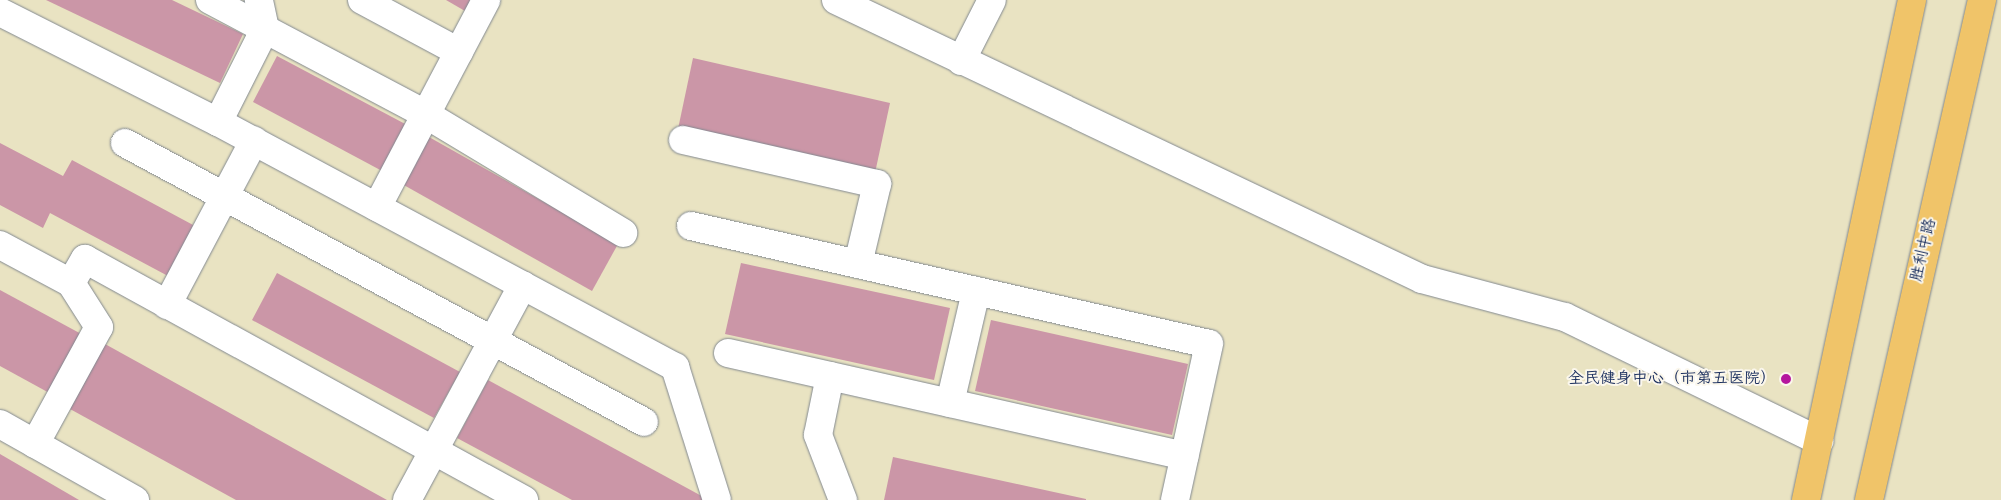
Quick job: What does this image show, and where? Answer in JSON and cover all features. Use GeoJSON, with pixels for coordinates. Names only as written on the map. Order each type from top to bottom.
{"type":"FeatureCollection","features":[{"type":"Feature","properties":{"kind":"highway"},"geometry":{"type":"LineString","coordinates":[[1806,500],[1912,0]]}},
{"type":"Feature","properties":{"kind":"highway","name":"胜利中路"},"geometry":{"type":"LineString","coordinates":[[1868,500],[1982,0]]}},
{"type":"Feature","properties":{"kind":"street"},"geometry":{"type":"LineString","coordinates":[[210,0],[427,115],[623,233]]}},
{"type":"Feature","properties":{"kind":"street"},"geometry":{"type":"LineString","coordinates":[[218,122],[265,29],[259,0]]}},
{"type":"Feature","properties":{"kind":"street"},"geometry":{"type":"LineString","coordinates":[[362,0],[459,52]]}},
{"type":"Feature","properties":{"kind":"street"},"geometry":{"type":"LineString","coordinates":[[377,207],[486,0]]}},
{"type":"Feature","properties":{"kind":"street"},"geometry":{"type":"LineString","coordinates":[[836,0],[1422,279],[1565,317],[1819,441]]}},
{"type":"Feature","properties":{"kind":"street"},"geometry":{"type":"LineString","coordinates":[[961,61],[992,0]]}},
{"type":"Feature","properties":{"kind":"street"},"geometry":{"type":"LineString","coordinates":[[0,12],[218,122],[675,367],[717,500]]}},
{"type":"Feature","properties":{"kind":"street"},"geometry":{"type":"LineString","coordinates":[[682,140],[877,184],[858,264]]}},
{"type":"Feature","properties":{"kind":"street"},"geometry":{"type":"LineString","coordinates":[[167,305],[254,141]]}},
{"type":"Feature","properties":{"kind":"street"},"geometry":{"type":"LineString","coordinates":[[125,143],[644,422]]}},
{"type":"Feature","properties":{"kind":"street"},"geometry":{"type":"LineString","coordinates":[[691,226],[1209,344],[1175,500]]}},
{"type":"Feature","properties":{"kind":"street"},"geometry":{"type":"LineString","coordinates":[[0,245],[71,283],[99,327],[35,444]]}},
{"type":"Feature","properties":{"kind":"street"},"geometry":{"type":"LineString","coordinates":[[71,283],[85,259],[524,500]]}},
{"type":"Feature","properties":{"kind":"street"},"geometry":{"type":"LineString","coordinates":[[407,500],[523,285]]}},
{"type":"Feature","properties":{"kind":"street"},"geometry":{"type":"LineString","coordinates":[[950,403],[976,291]]}},
{"type":"Feature","properties":{"kind":"street"},"geometry":{"type":"LineString","coordinates":[[728,353],[1185,456]]}},
{"type":"Feature","properties":{"kind":"street"},"geometry":{"type":"LineString","coordinates":[[830,376],[818,435],[843,500]]}},
{"type":"Feature","properties":{"kind":"street"},"geometry":{"type":"LineString","coordinates":[[0,424],[128,498]]}},
{"type":"Feature","properties":{"kind":"building"},"geometry":{"type":"Polygon","coordinates":[[[46,0],[172,0],[243,34],[220,83],[46,0]]]}},
{"type":"Feature","properties":{"kind":"building"},"geometry":{"type":"Polygon","coordinates":[[[446,0],[471,0],[465,11],[446,0]]]}},
{"type":"Feature","properties":{"kind":"building"},"geometry":{"type":"Polygon","coordinates":[[[277,56],[409,126],[384,172],[253,102],[277,56]]]}},
{"type":"Feature","properties":{"kind":"building"},"geometry":{"type":"Polygon","coordinates":[[[693,58],[890,103],[875,173],[678,129],[693,58]]]}},
{"type":"Feature","properties":{"kind":"building"},"geometry":{"type":"Polygon","coordinates":[[[429,137],[618,244],[592,291],[402,184],[429,137]]]}},
{"type":"Feature","properties":{"kind":"building"},"geometry":{"type":"Polygon","coordinates":[[[0,143],[63,176],[72,160],[195,226],[168,276],[50,213],[43,228],[0,205],[0,143]]]}},
{"type":"Feature","properties":{"kind":"building"},"geometry":{"type":"Polygon","coordinates":[[[741,263],[950,308],[934,380],[725,334],[741,263]]]}},
{"type":"Feature","properties":{"kind":"building"},"geometry":{"type":"Polygon","coordinates":[[[277,273],[460,372],[434,418],[252,320],[277,273]]]}},
{"type":"Feature","properties":{"kind":"building"},"geometry":{"type":"Polygon","coordinates":[[[0,290],[85,336],[53,395],[0,366],[0,290]]]}},
{"type":"Feature","properties":{"kind":"building"},"geometry":{"type":"Polygon","coordinates":[[[991,320],[1188,364],[1172,435],[975,391],[991,320]]]}},
{"type":"Feature","properties":{"kind":"building"},"geometry":{"type":"Polygon","coordinates":[[[105,344],[387,500],[236,500],[70,409],[105,344]]]}},
{"type":"Feature","properties":{"kind":"building"},"geometry":{"type":"Polygon","coordinates":[[[488,380],[709,500],[572,500],[457,438],[488,380]]]}},
{"type":"Feature","properties":{"kind":"building"},"geometry":{"type":"Polygon","coordinates":[[[0,454],[79,500],[0,500],[0,454]]]}},
{"type":"Feature","properties":{"kind":"building"},"geometry":{"type":"Polygon","coordinates":[[[893,457],[1086,499],[1086,500],[884,500],[893,457]]]}},
{"type":"Feature","properties":{"kind":"place","name":"全民健身中心（市第五医院）"},"geometry":{"type":"Point","coordinates":[1786,379]}}]}
